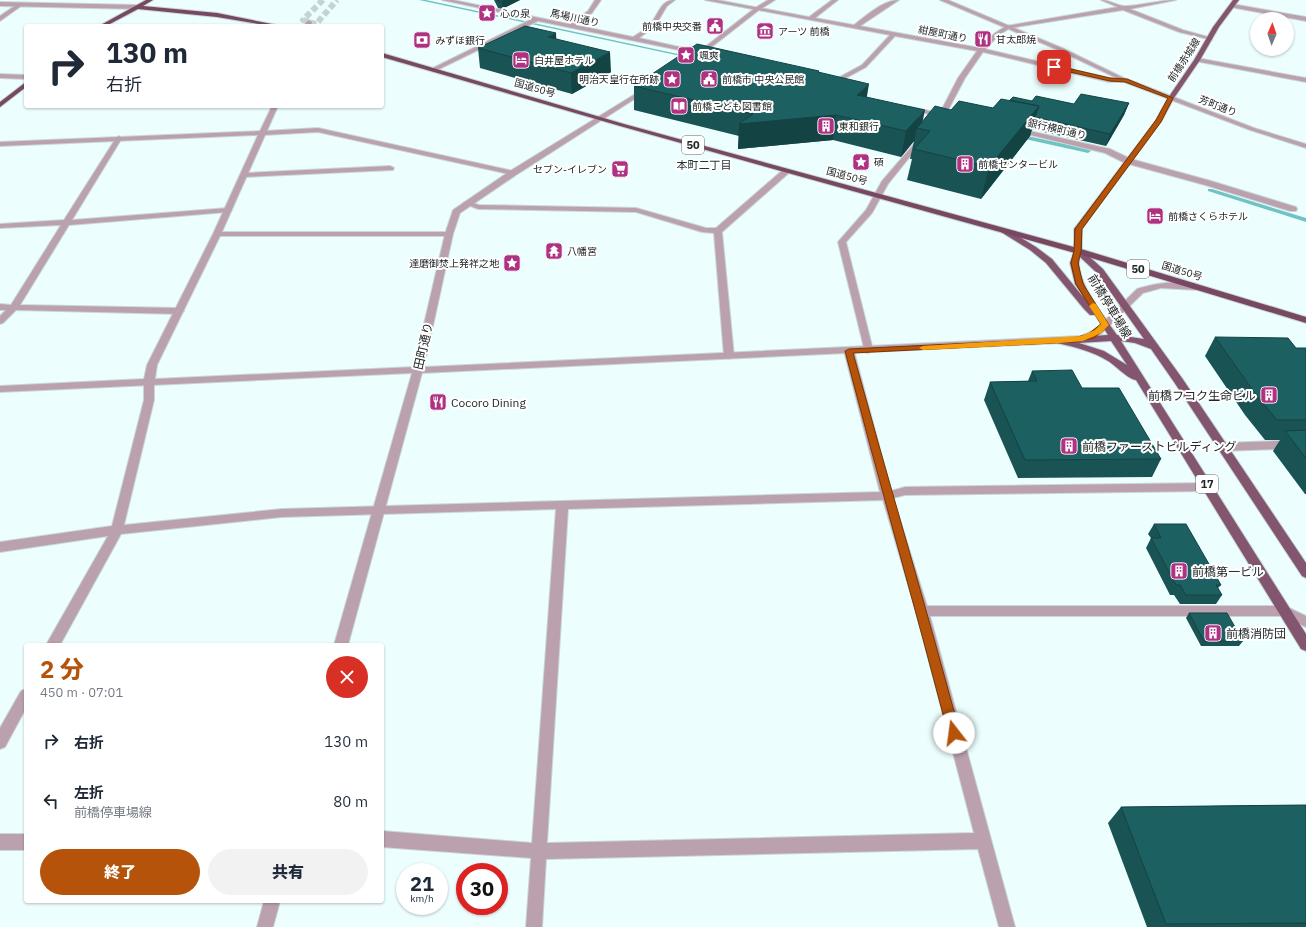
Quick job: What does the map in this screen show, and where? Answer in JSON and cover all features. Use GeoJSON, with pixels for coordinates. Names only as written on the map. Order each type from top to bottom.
{"type":"FeatureCollection","features":[{"type":"Feature","properties":{"kind":"highway"},"geometry":{"type":"LineString","coordinates":[[106,24],[150,0]]}},
{"type":"Feature","properties":{"kind":"highway"},"geometry":{"type":"LineString","coordinates":[[137,7],[217,15],[268,24]]}},
{"type":"Feature","properties":{"kind":"highway","name":"国道50号"},"geometry":{"type":"LineString","coordinates":[[384,56],[601,119],[1078,251],[1306,320]]}},
{"type":"Feature","properties":{"kind":"highway"},"geometry":{"type":"LineString","coordinates":[[0,105],[24,86]]}},
{"type":"Feature","properties":{"kind":"main road","name":"前橋赤城線"},"geometry":{"type":"LineString","coordinates":[[1078,251],[1078,229],[1159,120],[1171,98],[1234,3]]}},
{"type":"Feature","properties":{"kind":"main road"},"geometry":{"type":"LineString","coordinates":[[1005,232],[1022,241],[1049,262],[1081,302],[1105,325]]}},
{"type":"Feature","properties":{"kind":"main road","name":"前橋停車場線"},"geometry":{"type":"LineString","coordinates":[[1306,573],[1155,348],[1100,271],[1078,251],[1074,263],[1079,284],[1209,487],[1306,645]]}},
{"type":"Feature","properties":{"kind":"main road"},"geometry":{"type":"LineString","coordinates":[[1074,340],[1115,339],[1139,341],[1155,348]]}},
{"type":"Feature","properties":{"kind":"main road"},"geometry":{"type":"LineString","coordinates":[[1060,341],[1092,350],[1114,360],[1148,390]]}},
{"type":"Feature","properties":{"kind":"street"},"geometry":{"type":"LineString","coordinates":[[77,0],[137,7]]}},
{"type":"Feature","properties":{"kind":"street","name":"馬場川通り"},"geometry":{"type":"LineString","coordinates":[[445,0],[532,22],[570,26],[701,53]]}},
{"type":"Feature","properties":{"kind":"street"},"geometry":{"type":"LineString","coordinates":[[570,26],[590,12],[598,0]]}},
{"type":"Feature","properties":{"kind":"street"},"geometry":{"type":"LineString","coordinates":[[634,39],[653,25],[665,5],[672,0]]}},
{"type":"Feature","properties":{"kind":"street","name":"紺屋町通り"},"geometry":{"type":"LineString","coordinates":[[708,0],[982,50],[1110,80],[1125,80]]}},
{"type":"Feature","properties":{"kind":"street"},"geometry":{"type":"LineString","coordinates":[[693,58],[757,9],[772,0]]}},
{"type":"Feature","properties":{"kind":"street"},"geometry":{"type":"LineString","coordinates":[[811,18],[835,0]]}},
{"type":"Feature","properties":{"kind":"street"},"geometry":{"type":"LineString","coordinates":[[856,26],[883,7],[896,0]]}},
{"type":"Feature","properties":{"kind":"street"},"geometry":{"type":"LineString","coordinates":[[943,0],[1060,49],[1125,80]]}},
{"type":"Feature","properties":{"kind":"street"},"geometry":{"type":"LineString","coordinates":[[1104,0],[1181,31],[1210,39]]}},
{"type":"Feature","properties":{"kind":"street"},"geometry":{"type":"LineString","coordinates":[[868,350],[842,242],[869,211],[879,196],[885,183],[942,115],[960,80],[982,50],[1008,27],[1064,16],[1173,0]]}},
{"type":"Feature","properties":{"kind":"street"},"geometry":{"type":"LineString","coordinates":[[1234,3],[1306,19]]}},
{"type":"Feature","properties":{"kind":"street"},"geometry":{"type":"LineString","coordinates":[[0,4],[103,8],[137,7]]}},
{"type":"Feature","properties":{"kind":"street"},"geometry":{"type":"LineString","coordinates":[[0,19],[21,4]]}},
{"type":"Feature","properties":{"kind":"street"},"geometry":{"type":"LineString","coordinates":[[433,70],[532,22]]}},
{"type":"Feature","properties":{"kind":"street"},"geometry":{"type":"LineString","coordinates":[[835,88],[825,84],[864,66],[894,34]]}},
{"type":"Feature","properties":{"kind":"street"},"geometry":{"type":"LineString","coordinates":[[701,53],[709,54]]}},
{"type":"Feature","properties":{"kind":"street"},"geometry":{"type":"LineString","coordinates":[[1197,60],[1306,80]]}},
{"type":"Feature","properties":{"kind":"street"},"geometry":{"type":"LineString","coordinates":[[0,76],[24,77]]}},
{"type":"Feature","properties":{"kind":"street","name":"芳町通り"},"geometry":{"type":"LineString","coordinates":[[1125,80],[1252,129],[1306,146]]}},
{"type":"Feature","properties":{"kind":"street","name":"田町通り"},"geometry":{"type":"LineString","coordinates":[[342,643],[418,370],[449,234],[456,212],[467,203],[513,173],[649,88]]}},
{"type":"Feature","properties":{"kind":"street"},"geometry":{"type":"LineString","coordinates":[[55,643],[117,530],[149,400],[149,382],[152,365],[217,234],[274,108]]}},
{"type":"Feature","properties":{"kind":"street"},"geometry":{"type":"LineString","coordinates":[[904,108],[956,118]]}},
{"type":"Feature","properties":{"kind":"street","name":"銀行横町通り"},"geometry":{"type":"LineString","coordinates":[[1009,128],[1107,151],[1128,161],[1208,183],[1293,209]]}},
{"type":"Feature","properties":{"kind":"street"},"geometry":{"type":"LineString","coordinates":[[0,144],[318,130],[513,173]]}},
{"type":"Feature","properties":{"kind":"street"},"geometry":{"type":"LineString","coordinates":[[0,321],[14,307],[119,138]]}},
{"type":"Feature","properties":{"kind":"street"},"geometry":{"type":"LineString","coordinates":[[244,175],[390,168]]}},
{"type":"Feature","properties":{"kind":"street"},"geometry":{"type":"LineString","coordinates":[[467,203],[478,207],[636,210],[705,230],[718,231],[788,171]]}},
{"type":"Feature","properties":{"kind":"street"},"geometry":{"type":"LineString","coordinates":[[0,226],[66,223],[228,210]]}},
{"type":"Feature","properties":{"kind":"street"},"geometry":{"type":"LineString","coordinates":[[718,231],[729,356]]}},
{"type":"Feature","properties":{"kind":"street"},"geometry":{"type":"LineString","coordinates":[[217,234],[449,234]]}},
{"type":"Feature","properties":{"kind":"street"},"geometry":{"type":"LineString","coordinates":[[0,389],[1074,340],[1091,336],[1105,325],[1140,291],[1148,287],[1172,285],[1198,287]]}},
{"type":"Feature","properties":{"kind":"street"},"geometry":{"type":"LineString","coordinates":[[0,307],[180,311]]}},
{"type":"Feature","properties":{"kind":"street"},"geometry":{"type":"LineString","coordinates":[[849,351],[887,496],[922,610],[1007,927]]}},
{"type":"Feature","properties":{"kind":"street"},"geometry":{"type":"LineString","coordinates":[[1222,447],[1306,444]]}},
{"type":"Feature","properties":{"kind":"street"},"geometry":{"type":"LineString","coordinates":[[0,547],[117,530],[282,513],[887,496],[905,490],[1209,487]]}},
{"type":"Feature","properties":{"kind":"street"},"geometry":{"type":"LineString","coordinates":[[534,927],[562,505]]}},
{"type":"Feature","properties":{"kind":"street"},"geometry":{"type":"LineString","coordinates":[[922,610],[1285,612],[1306,622]]}},
{"type":"Feature","properties":{"kind":"street"},"geometry":{"type":"LineString","coordinates":[[0,742],[24,699]]}},
{"type":"Feature","properties":{"kind":"street"},"geometry":{"type":"LineString","coordinates":[[384,839],[540,851],[983,841]]}},
{"type":"Feature","properties":{"kind":"street"},"geometry":{"type":"LineString","coordinates":[[0,842],[24,842]]}},
{"type":"Feature","properties":{"kind":"street"},"geometry":{"type":"LineString","coordinates":[[265,927],[271,903]]}},
{"type":"Feature","properties":{"kind":"building"},"geometry":{"type":"Polygon","coordinates":[[[525,26],[556,33],[548,37],[610,52],[571,73],[478,48],[525,26]]]}},
{"type":"Feature","properties":{"kind":"building"},"geometry":{"type":"Polygon","coordinates":[[[697,44],[819,71],[818,72],[869,84],[857,95],[925,110],[906,131],[836,115],[739,124],[753,114],[634,86],[697,44]]]}},
{"type":"Feature","properties":{"kind":"building"},"geometry":{"type":"Polygon","coordinates":[[[1081,94],[1129,103],[1110,134],[1035,117],[1039,106],[1010,100],[1013,97],[1032,101],[1036,96],[1074,104],[1081,94]]]}},
{"type":"Feature","properties":{"kind":"building"},"geometry":{"type":"Polygon","coordinates":[[[1001,99],[1039,106],[989,167],[914,149],[930,131],[917,128],[935,106],[951,110],[959,101],[993,108],[1001,99]]]}},
{"type":"Feature","properties":{"kind":"building","name":"前橋フコク生命ビル"},"geometry":{"type":"Polygon","coordinates":[[[1215,337],[1288,338],[1296,348],[1306,348],[1306,420],[1277,420],[1257,396],[1215,337]]]}},
{"type":"Feature","properties":{"kind":"building","name":"前橋ファーストビルディング"},"geometry":{"type":"Polygon","coordinates":[[[1072,370],[1082,388],[1119,388],[1161,459],[1025,460],[990,382],[1037,381],[1032,371],[1072,370]]]}},
{"type":"Feature","properties":{"kind":"building"},"geometry":{"type":"Polygon","coordinates":[[[1306,430],[1306,458],[1285,431],[1306,430]]]}},
{"type":"Feature","properties":{"kind":"building","name":"前橋第一ビル"},"geometry":{"type":"Polygon","coordinates":[[[1154,524],[1186,524],[1221,585],[1216,585],[1222,595],[1186,595],[1180,585],[1176,585],[1151,538],[1161,538],[1154,524]]]}},
{"type":"Feature","properties":{"kind":"building","name":"前橋消防団"},"geometry":{"type":"Polygon","coordinates":[[[1189,613],[1227,613],[1243,641],[1204,641],[1189,613]]]}},
{"type":"Feature","properties":{"kind":"building"},"geometry":{"type":"Polygon","coordinates":[[[1306,805],[1306,923],[1166,924],[1121,807],[1306,805]]]}},
{"type":"Feature","properties":{"kind":"waterway"},"geometry":{"type":"LineString","coordinates":[[421,0],[690,57]]}},
{"type":"Feature","properties":{"kind":"waterway"},"geometry":{"type":"LineString","coordinates":[[1018,136],[1088,151]]}},
{"type":"Feature","properties":{"kind":"waterway"},"geometry":{"type":"LineString","coordinates":[[1210,190],[1306,220]]}},
{"type":"Feature","properties":{"kind":"tunnel"},"geometry":{"type":"LineString","coordinates":[[323,0],[303,20],[316,24],[337,0]]}},
{"type":"Feature","properties":{"kind":"slow traffic"},"geometry":{"type":"LineString","coordinates":[[923,348],[1060,341],[1083,338],[1098,332],[1105,325],[1093,306]]}},
{"type":"Feature","properties":{"kind":"place","name":"心の泉"},"geometry":{"type":"Point","coordinates":[487,13]}},
{"type":"Feature","properties":{"kind":"place","name":"前橋中央交番"},"geometry":{"type":"Point","coordinates":[715,26]}},
{"type":"Feature","properties":{"kind":"place","name":"アーツ 前橋"},"geometry":{"type":"Point","coordinates":[765,31]}},
{"type":"Feature","properties":{"kind":"place","name":"甘太郎焼"},"geometry":{"type":"Point","coordinates":[983,39]}},
{"type":"Feature","properties":{"kind":"place","name":"みずほ銀行"},"geometry":{"type":"Point","coordinates":[422,40]}},
{"type":"Feature","properties":{"kind":"place","name":"颯爽"},"geometry":{"type":"Point","coordinates":[686,55]}},
{"type":"Feature","properties":{"kind":"place","name":"白井屋ホテル"},"geometry":{"type":"Point","coordinates":[521,60]}},
{"type":"Feature","properties":{"kind":"place","name":"明治天皇行在所跡"},"geometry":{"type":"Point","coordinates":[672,79]}},
{"type":"Feature","properties":{"kind":"place","name":"前橋市 中央公民館"},"geometry":{"type":"Point","coordinates":[709,79]}},
{"type":"Feature","properties":{"kind":"place","name":"前橋こども図書館"},"geometry":{"type":"Point","coordinates":[679,106]}},
{"type":"Feature","properties":{"kind":"place","name":"東和銀行"},"geometry":{"type":"Point","coordinates":[826,126]}},
{"type":"Feature","properties":{"kind":"place","name":"碩"},"geometry":{"type":"Point","coordinates":[861,162]}},
{"type":"Feature","properties":{"kind":"place","name":"前橋センタービル"},"geometry":{"type":"Point","coordinates":[965,164]}},
{"type":"Feature","properties":{"kind":"place","name":"セブン-イレブン"},"geometry":{"type":"Point","coordinates":[620,169]}},
{"type":"Feature","properties":{"kind":"place","name":"前橋さくらホテル"},"geometry":{"type":"Point","coordinates":[1155,216]}},
{"type":"Feature","properties":{"kind":"place","name":"八幡宮"},"geometry":{"type":"Point","coordinates":[554,251]}},
{"type":"Feature","properties":{"kind":"place","name":"達磨御焚上発祥之地"},"geometry":{"type":"Point","coordinates":[512,263]}},
{"type":"Feature","properties":{"kind":"place","name":"前橋フコク生命ビル"},"geometry":{"type":"Point","coordinates":[1269,395]}},
{"type":"Feature","properties":{"kind":"place","name":"Cocoro Dining"},"geometry":{"type":"Point","coordinates":[438,402]}},
{"type":"Feature","properties":{"kind":"place","name":"前橋ファーストビルディング"},"geometry":{"type":"Point","coordinates":[1069,446]}},
{"type":"Feature","properties":{"kind":"place","name":"前橋第一ビル"},"geometry":{"type":"Point","coordinates":[1179,571]}},
{"type":"Feature","properties":{"kind":"place","name":"前橋消防団"},"geometry":{"type":"Point","coordinates":[1213,633]}},
{"type":"Feature","properties":{"kind":"district","name":"本町二丁目"},"geometry":{"type":"Point","coordinates":[704,165]}},
{"type":"Feature","properties":{"kind":"route"},"geometry":{"type":"LineString","coordinates":[[954,733],[922,610],[887,496],[849,351],[1074,340],[1091,336],[1105,325],[1079,284],[1074,263],[1078,251],[1078,229],[1159,120],[1171,98],[1125,80],[1110,80],[1054,67]]}}]}
